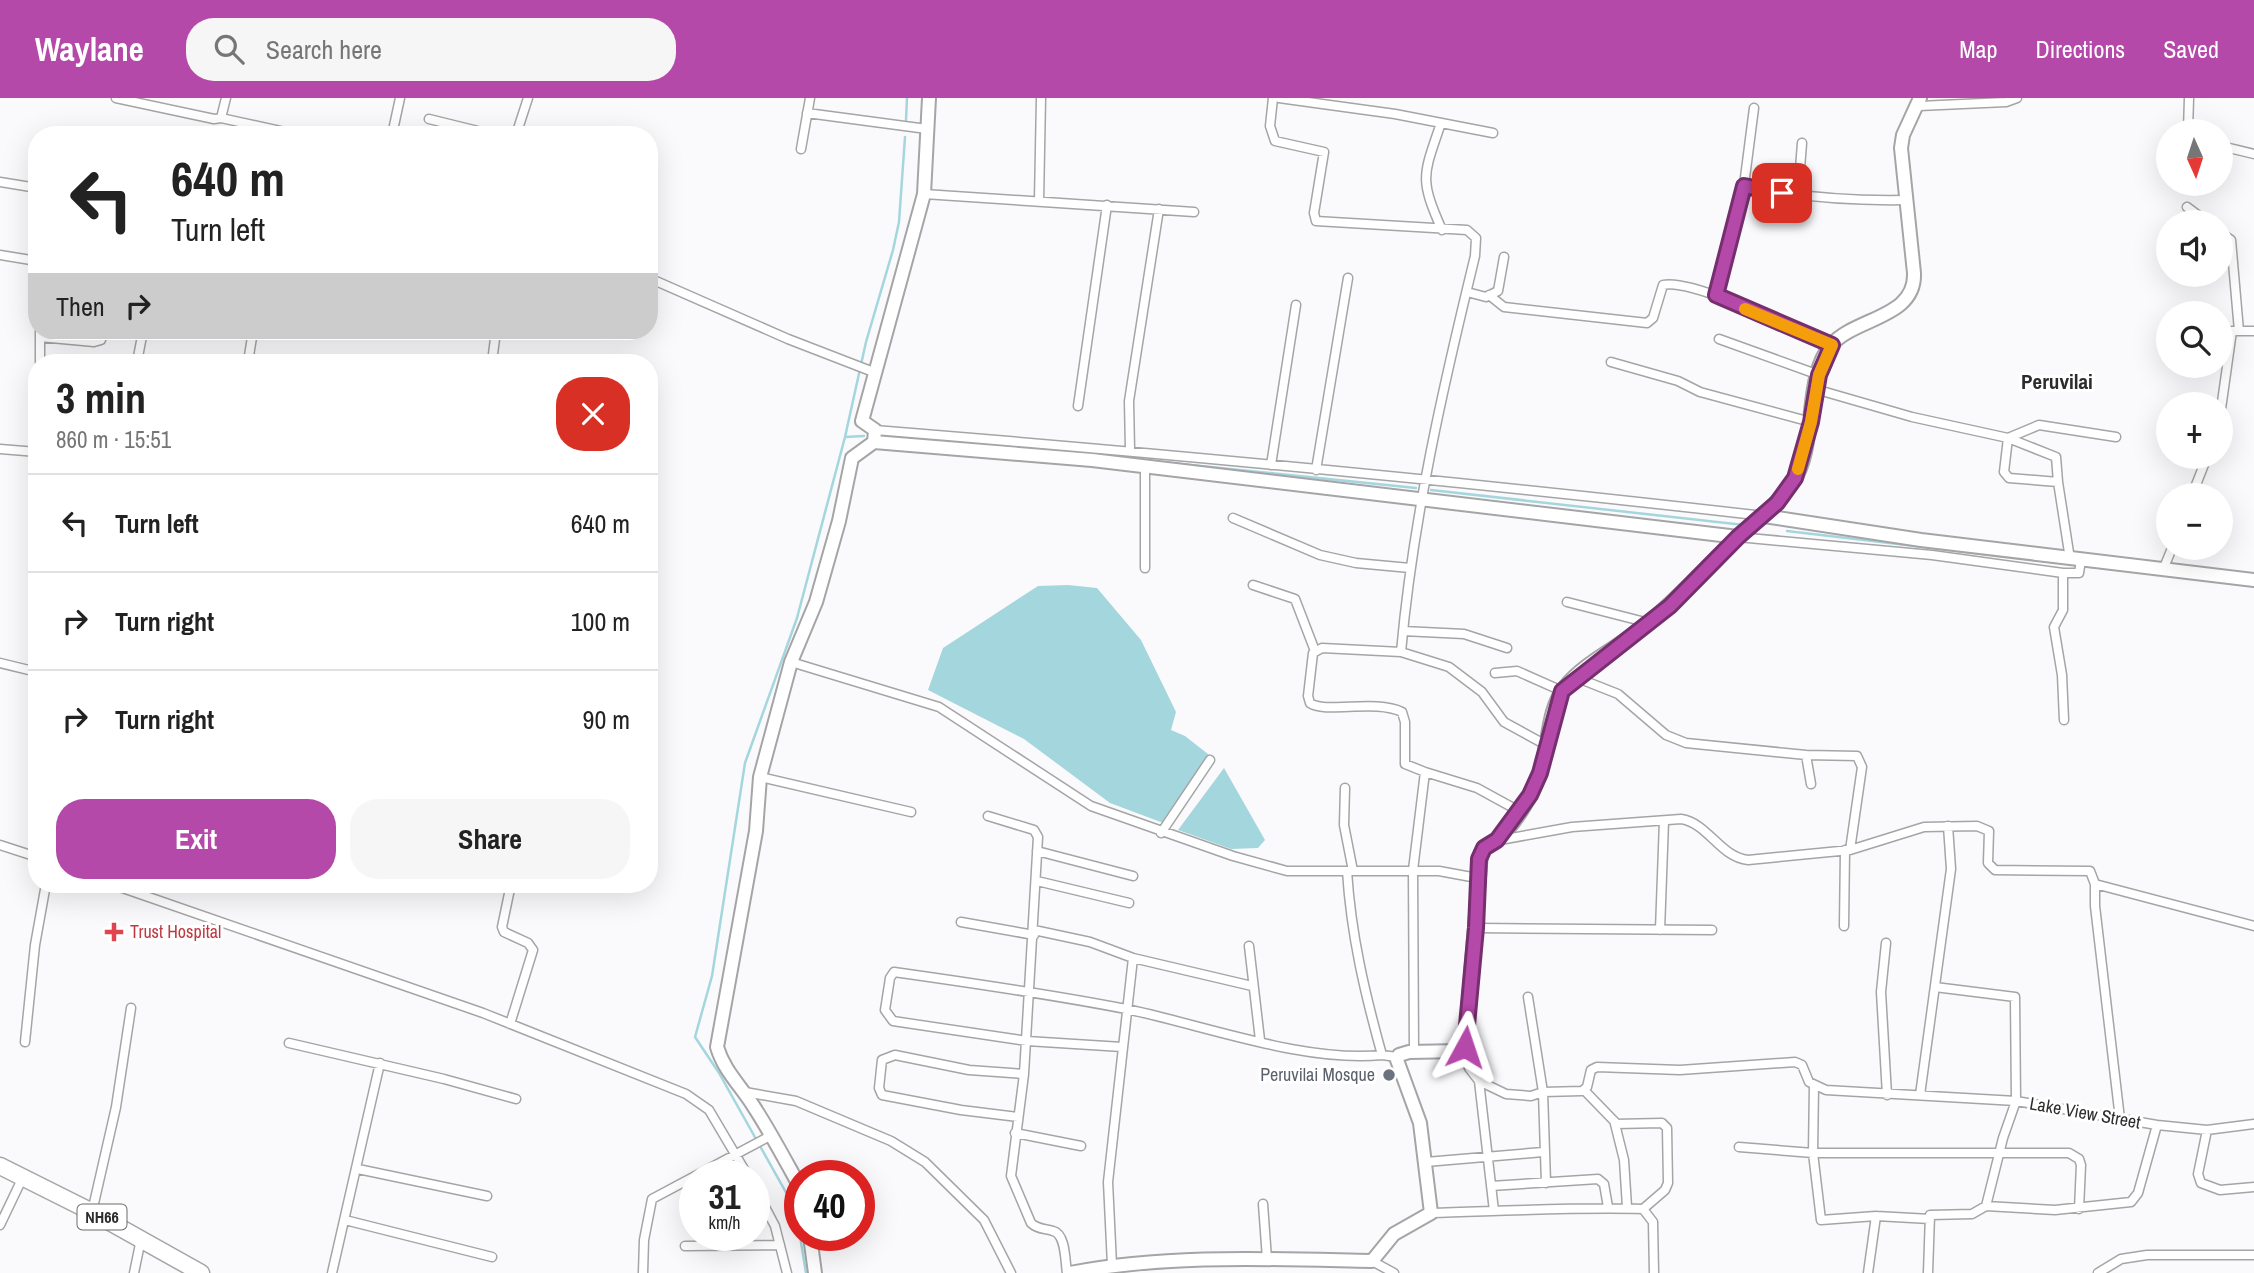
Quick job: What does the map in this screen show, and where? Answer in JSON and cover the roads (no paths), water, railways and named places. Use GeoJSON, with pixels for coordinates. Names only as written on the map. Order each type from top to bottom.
{"type":"FeatureCollection","features":[{"type":"Feature","properties":{"kind":"highway","name":"NH66"},"geometry":{"type":"LineString","coordinates":[[0,1166],[92,1212],[201,1273]]}},
{"type":"Feature","properties":{"kind":"street"},"geometry":{"type":"LineString","coordinates":[[116,98],[258,126]]}},
{"type":"Feature","properties":{"kind":"street"},"geometry":{"type":"LineString","coordinates":[[221,118],[226,98]]}},
{"type":"Feature","properties":{"kind":"street"},"geometry":{"type":"LineString","coordinates":[[393,126],[400,98]]}},
{"type":"Feature","properties":{"kind":"street"},"geometry":{"type":"LineString","coordinates":[[519,126],[528,98]]}},
{"type":"Feature","properties":{"kind":"street"},"geometry":{"type":"LineString","coordinates":[[802,149],[810,98]]}},
{"type":"Feature","properties":{"kind":"street"},"geometry":{"type":"LineString","coordinates":[[929,98],[924,194],[862,421],[875,436],[1738,537],[1932,555],[2079,573],[2057,482],[2056,457],[2008,438],[1912,417],[1815,389]]}},
{"type":"Feature","properties":{"kind":"street"},"geometry":{"type":"LineString","coordinates":[[1039,201],[1041,98]]}},
{"type":"Feature","properties":{"kind":"street"},"geometry":{"type":"LineString","coordinates":[[1273,98],[1270,126],[1275,141],[1324,152],[1314,213],[1316,221],[1467,230],[1476,238],[1475,256],[1425,477],[1409,568],[1401,652]]}},
{"type":"Feature","properties":{"kind":"street"},"geometry":{"type":"LineString","coordinates":[[1279,98],[1322,101],[1493,133]]}},
{"type":"Feature","properties":{"kind":"street"},"geometry":{"type":"LineString","coordinates":[[1643,1209],[1665,1190],[1668,1183],[1666,1127],[1662,1123],[1616,1123],[1584,1090],[1514,1097],[1479,1081],[1469,1068],[1464,1049],[1481,853],[1497,840],[1519,811],[1540,773],[1562,691],[1575,677],[1670,606],[1738,537],[1764,516],[1795,478],[1811,422],[1815,389],[1832,345],[1849,331],[1901,305],[1910,296],[1914,287],[1900,148],[1903,135],[1919,102],[2006,102],[2017,98]]}},
{"type":"Feature","properties":{"kind":"street"},"geometry":{"type":"LineString","coordinates":[[2188,119],[2189,98]]}},
{"type":"Feature","properties":{"kind":"street"},"geometry":{"type":"LineString","coordinates":[[1716,295],[1744,186],[1754,108]]}},
{"type":"Feature","properties":{"kind":"street"},"geometry":{"type":"LineString","coordinates":[[807,113],[927,129]]}},
{"type":"Feature","properties":{"kind":"street"},"geometry":{"type":"LineString","coordinates":[[429,119],[457,126]]}},
{"type":"Feature","properties":{"kind":"street"},"geometry":{"type":"LineString","coordinates":[[1441,123],[1425,169],[1425,192],[1442,230]]}},
{"type":"Feature","properties":{"kind":"street"},"geometry":{"type":"LineString","coordinates":[[1798,195],[1802,143]]}},
{"type":"Feature","properties":{"kind":"street"},"geometry":{"type":"LineString","coordinates":[[2233,149],[2254,154]]}},
{"type":"Feature","properties":{"kind":"street"},"geometry":{"type":"LineString","coordinates":[[0,182],[28,187]]}},
{"type":"Feature","properties":{"kind":"street"},"geometry":{"type":"LineString","coordinates":[[1744,186],[1855,201],[1906,200]]}},
{"type":"Feature","properties":{"kind":"street"},"geometry":{"type":"LineString","coordinates":[[924,194],[1194,212]]}},
{"type":"Feature","properties":{"kind":"street"},"geometry":{"type":"LineString","coordinates":[[1078,406],[1107,205]]}},
{"type":"Feature","properties":{"kind":"street"},"geometry":{"type":"LineString","coordinates":[[2187,207],[2191,210]]}},
{"type":"Feature","properties":{"kind":"street"},"geometry":{"type":"LineString","coordinates":[[1130,450],[1129,401],[1158,209]]}},
{"type":"Feature","properties":{"kind":"street"},"geometry":{"type":"LineString","coordinates":[[0,255],[28,260]]}},
{"type":"Feature","properties":{"kind":"street"},"geometry":{"type":"LineString","coordinates":[[1489,295],[1498,291],[1504,257]]}},
{"type":"Feature","properties":{"kind":"street"},"geometry":{"type":"LineString","coordinates":[[2233,263],[2239,331]]}},
{"type":"Feature","properties":{"kind":"street"},"geometry":{"type":"LineString","coordinates":[[1316,470],[1348,278]]}},
{"type":"Feature","properties":{"kind":"street"},"geometry":{"type":"LineString","coordinates":[[658,282],[788,339],[876,373]]}},
{"type":"Feature","properties":{"kind":"street"},"geometry":{"type":"LineString","coordinates":[[1466,292],[1489,295],[1504,307],[1647,323],[1653,318],[1663,285],[1673,284],[1716,295],[1832,345]]}},
{"type":"Feature","properties":{"kind":"street"},"geometry":{"type":"LineString","coordinates":[[1271,465],[1296,305]]}},
{"type":"Feature","properties":{"kind":"street"},"geometry":{"type":"LineString","coordinates":[[2224,392],[2232,331],[2254,331]]}},
{"type":"Feature","properties":{"kind":"street"},"geometry":{"type":"LineString","coordinates":[[1719,339],[1819,375]]}},
{"type":"Feature","properties":{"kind":"street"},"geometry":{"type":"LineString","coordinates":[[80,340],[101,340]]}},
{"type":"Feature","properties":{"kind":"street"},"geometry":{"type":"LineString","coordinates":[[1611,362],[1678,381],[1700,392],[1811,422]]}},
{"type":"Feature","properties":{"kind":"street"},"geometry":{"type":"LineString","coordinates":[[2008,438],[2039,425],[2116,437]]}},
{"type":"Feature","properties":{"kind":"street"},"geometry":{"type":"LineString","coordinates":[[784,1162],[745,1092],[722,1065],[717,1047],[756,831],[760,777],[791,662],[816,602],[839,521],[852,458],[875,436],[1130,450],[1316,470],[1425,477],[1764,516],[1921,540],[2254,580]]}},
{"type":"Feature","properties":{"kind":"street"},"geometry":{"type":"LineString","coordinates":[[2008,438],[2004,472],[2009,478],[2057,482]]}},
{"type":"Feature","properties":{"kind":"street"},"geometry":{"type":"LineString","coordinates":[[0,449],[28,451]]}},
{"type":"Feature","properties":{"kind":"street"},"geometry":{"type":"LineString","coordinates":[[1145,466],[1145,568]]}},
{"type":"Feature","properties":{"kind":"street"},"geometry":{"type":"LineString","coordinates":[[1233,518],[1320,555],[1356,563],[1409,568]]}},
{"type":"Feature","properties":{"kind":"street"},"geometry":{"type":"LineString","coordinates":[[2163,570],[2167,560]]}},
{"type":"Feature","properties":{"kind":"street"},"geometry":{"type":"LineString","coordinates":[[2063,573],[2063,610],[2054,627],[2062,675],[2064,720]]}},
{"type":"Feature","properties":{"kind":"street"},"geometry":{"type":"LineString","coordinates":[[1253,585],[1295,599],[1315,650],[1308,696],[1310,703],[1320,707],[1378,705],[1402,712],[1405,722],[1405,764],[1477,788],[1519,811]]}},
{"type":"Feature","properties":{"kind":"street"},"geometry":{"type":"LineString","coordinates":[[1567,602],[1649,623]]}},
{"type":"Feature","properties":{"kind":"street"},"geometry":{"type":"LineString","coordinates":[[1403,631],[1464,634],[1507,648]]}},
{"type":"Feature","properties":{"kind":"street"},"geometry":{"type":"LineString","coordinates":[[1315,650],[1322,648],[1401,652],[1449,667],[1482,692],[1504,722],[1546,745]]}},
{"type":"Feature","properties":{"kind":"street"},"geometry":{"type":"LineString","coordinates":[[791,662],[939,706],[1091,806],[1161,833],[1287,871],[1439,870],[1477,878]]}},
{"type":"Feature","properties":{"kind":"street"},"geometry":{"type":"LineString","coordinates":[[0,663],[28,670]]}},
{"type":"Feature","properties":{"kind":"street"},"geometry":{"type":"LineString","coordinates":[[1495,673],[1517,671],[1562,691]]}},
{"type":"Feature","properties":{"kind":"street"},"geometry":{"type":"LineString","coordinates":[[1575,677],[1618,694],[1667,735],[1686,743],[1807,755],[1852,755],[1861,759],[1848,850],[1844,926]]}},
{"type":"Feature","properties":{"kind":"street"},"geometry":{"type":"LineString","coordinates":[[1807,755],[1811,784]]}},
{"type":"Feature","properties":{"kind":"street"},"geometry":{"type":"LineString","coordinates":[[1161,833],[1210,761]]}},
{"type":"Feature","properties":{"kind":"street"},"geometry":{"type":"LineString","coordinates":[[1414,1052],[1413,870],[1425,772]]}},
{"type":"Feature","properties":{"kind":"street"},"geometry":{"type":"LineString","coordinates":[[760,777],[911,812]]}},
{"type":"Feature","properties":{"kind":"street"},"geometry":{"type":"LineString","coordinates":[[1345,788],[1344,825],[1350,871],[1350,916],[1358,963],[1382,1055]]}},
{"type":"Feature","properties":{"kind":"street"},"geometry":{"type":"LineString","coordinates":[[988,816],[1034,830],[1038,837],[1027,1041],[1011,1176],[1013,1187],[1031,1223],[1059,1233],[1069,1273],[1112,1265],[1170,1268],[1267,1259],[1372,1261],[1394,1273]]}},
{"type":"Feature","properties":{"kind":"street"},"geometry":{"type":"LineString","coordinates":[[1497,840],[1572,827],[1664,821],[1693,822],[1726,851],[1741,859],[1848,850],[1912,829],[1988,829],[1987,863],[1995,870],[2085,870],[2092,873],[2120,1119]]}},
{"type":"Feature","properties":{"kind":"street"},"geometry":{"type":"LineString","coordinates":[[1660,930],[1664,821]]}},
{"type":"Feature","properties":{"kind":"street"},"geometry":{"type":"LineString","coordinates":[[1920,1095],[1951,869],[1948,827]]}},
{"type":"Feature","properties":{"kind":"street"},"geometry":{"type":"LineString","coordinates":[[0,845],[28,854]]}},
{"type":"Feature","properties":{"kind":"street"},"geometry":{"type":"LineString","coordinates":[[1037,851],[1133,877]]}},
{"type":"Feature","properties":{"kind":"street"},"geometry":{"type":"LineString","coordinates":[[1037,881],[1129,903]]}},
{"type":"Feature","properties":{"kind":"street"},"geometry":{"type":"LineString","coordinates":[[2095,884],[2223,915],[2254,926]]}},
{"type":"Feature","properties":{"kind":"street"},"geometry":{"type":"LineString","coordinates":[[24,1042],[35,945],[44,893]]}},
{"type":"Feature","properties":{"kind":"street"},"geometry":{"type":"LineString","coordinates":[[137,893],[510,1024],[698,1101],[709,1110],[739,1160]]}},
{"type":"Feature","properties":{"kind":"street"},"geometry":{"type":"LineString","coordinates":[[509,893],[502,927],[504,932],[528,943],[533,950],[510,1024]]}},
{"type":"Feature","properties":{"kind":"street"},"geometry":{"type":"LineString","coordinates":[[961,922],[1098,944],[1133,958],[1252,986]]}},
{"type":"Feature","properties":{"kind":"street"},"geometry":{"type":"LineString","coordinates":[[1476,928],[1712,930]]}},
{"type":"Feature","properties":{"kind":"street"},"geometry":{"type":"LineString","coordinates":[[1886,943],[1881,992],[1887,1095]]}},
{"type":"Feature","properties":{"kind":"street"},"geometry":{"type":"LineString","coordinates":[[1249,946],[1260,1040]]}},
{"type":"Feature","properties":{"kind":"street"},"geometry":{"type":"LineString","coordinates":[[1112,1265],[1108,1182],[1133,958]]}},
{"type":"Feature","properties":{"kind":"street"},"geometry":{"type":"LineString","coordinates":[[1122,1047],[1027,1041],[893,1021],[885,1010],[890,978],[894,972],[1028,992],[1126,1009],[1260,1040],[1359,1058],[1382,1055],[1397,1057],[1414,1052],[1464,1049]]}},
{"type":"Feature","properties":{"kind":"street"},"geometry":{"type":"LineString","coordinates":[[1584,1090],[1591,1070],[1597,1067],[1679,1070],[1794,1062],[1802,1065],[1805,1075],[1814,1085],[1826,1090],[2016,1101],[2015,998],[1935,987]]}},
{"type":"Feature","properties":{"kind":"street"},"geometry":{"type":"LineString","coordinates":[[1528,997],[1543,1092],[1546,1183]]}},
{"type":"Feature","properties":{"kind":"street"},"geometry":{"type":"LineString","coordinates":[[92,1212],[116,1107],[131,1008]]}},
{"type":"Feature","properties":{"kind":"street"},"geometry":{"type":"LineString","coordinates":[[289,1043],[380,1063],[516,1099]]}},
{"type":"Feature","properties":{"kind":"street"},"geometry":{"type":"LineString","coordinates":[[1018,1117],[961,1110],[882,1095],[879,1088],[882,1060],[895,1055],[969,1070],[1024,1074]]}},
{"type":"Feature","properties":{"kind":"street"},"geometry":{"type":"LineString","coordinates":[[1397,1057],[1397,1064],[1420,1123],[1431,1213]]}},
{"type":"Feature","properties":{"kind":"street"},"geometry":{"type":"LineString","coordinates":[[332,1273],[358,1169],[380,1063]]}},
{"type":"Feature","properties":{"kind":"street"},"geometry":{"type":"LineString","coordinates":[[1479,1081],[1493,1211]]}},
{"type":"Feature","properties":{"kind":"street"},"geometry":{"type":"LineString","coordinates":[[1814,1085],[1812,1153],[1821,1220],[1876,1216],[1930,1219]]}},
{"type":"Feature","properties":{"kind":"street"},"geometry":{"type":"LineString","coordinates":[[745,1092],[796,1101],[891,1140],[925,1162],[985,1220],[1011,1273]]}},
{"type":"Feature","properties":{"kind":"street","name":"Lake View Street"},"geometry":{"type":"LineString","coordinates":[[1986,1206],[1999,1151],[2016,1101],[2157,1125],[2207,1130],[2254,1124]]}},
{"type":"Feature","properties":{"kind":"street"},"geometry":{"type":"LineString","coordinates":[[1616,1123],[1615,1132],[1624,1160],[1628,1207]]}},
{"type":"Feature","properties":{"kind":"street"},"geometry":{"type":"LineString","coordinates":[[1928,1273],[1932,1213],[1972,1214],[1986,1206],[2079,1209],[2126,1204],[2135,1199],[2157,1125]]}},
{"type":"Feature","properties":{"kind":"street"},"geometry":{"type":"LineString","coordinates":[[2207,1130],[2198,1174],[2200,1183],[2220,1190],[2254,1186]]}},
{"type":"Feature","properties":{"kind":"street"},"geometry":{"type":"LineString","coordinates":[[1015,1133],[1081,1146]]}},
{"type":"Feature","properties":{"kind":"street"},"geometry":{"type":"LineString","coordinates":[[643,1273],[644,1240],[652,1199],[768,1137]]}},
{"type":"Feature","properties":{"kind":"street"},"geometry":{"type":"LineString","coordinates":[[1739,1147],[1812,1153],[1999,1151],[2075,1155],[2081,1165],[2079,1209]]}},
{"type":"Feature","properties":{"kind":"street"},"geometry":{"type":"LineString","coordinates":[[1426,1162],[1543,1152]]}},
{"type":"Feature","properties":{"kind":"street"},"geometry":{"type":"LineString","coordinates":[[358,1169],[487,1196]]}},
{"type":"Feature","properties":{"kind":"street"},"geometry":{"type":"LineString","coordinates":[[0,1225],[22,1179]]}},
{"type":"Feature","properties":{"kind":"street"},"geometry":{"type":"LineString","coordinates":[[1491,1186],[1598,1179],[1604,1184],[1608,1208]]}},
{"type":"Feature","properties":{"kind":"street"},"geometry":{"type":"LineString","coordinates":[[1263,1204],[1267,1259]]}},
{"type":"Feature","properties":{"kind":"street"},"geometry":{"type":"LineString","coordinates":[[1372,1261],[1394,1234],[1431,1213],[1628,1207],[1643,1209],[1653,1222],[1654,1273]]}},
{"type":"Feature","properties":{"kind":"street"},"geometry":{"type":"LineString","coordinates":[[770,1214],[787,1273]]}},
{"type":"Feature","properties":{"kind":"street"},"geometry":{"type":"LineString","coordinates":[[1868,1273],[1876,1216]]}},
{"type":"Feature","properties":{"kind":"street"},"geometry":{"type":"LineString","coordinates":[[345,1220],[492,1257]]}},
{"type":"Feature","properties":{"kind":"street"},"geometry":{"type":"LineString","coordinates":[[134,1273],[141,1239]]}},
{"type":"Feature","properties":{"kind":"street"},"geometry":{"type":"LineString","coordinates":[[770,1245],[780,1245]]}},
{"type":"Feature","properties":{"kind":"street"},"geometry":{"type":"LineString","coordinates":[[812,1251],[815,1273]]}},
{"type":"Feature","properties":{"kind":"street"},"geometry":{"type":"LineString","coordinates":[[2098,1273],[2110,1270],[2127,1258],[2147,1255],[2254,1255]]}},
{"type":"Feature","properties":{"kind":"water"},"geometry":{"type":"Polygon","coordinates":[[[1038,586],[1097,588],[1141,640],[1176,712],[1171,730],[1185,736],[1213,758],[1166,824],[1110,803],[1024,739],[928,690],[943,648],[1038,586]]]}},
{"type":"Feature","properties":{"kind":"water"},"geometry":{"type":"Polygon","coordinates":[[[1224,768],[1265,840],[1258,848],[1231,849],[1178,830],[1224,768]]]}},
{"type":"Feature","properties":{"kind":"waterway"},"geometry":{"type":"LineString","coordinates":[[906,120],[907,98]]}},
{"type":"Feature","properties":{"kind":"waterway"},"geometry":{"type":"LineString","coordinates":[[784,1189],[719,1073],[695,1037],[712,976],[745,763],[797,618],[845,437],[866,342],[893,250],[899,222],[905,137]]}},
{"type":"Feature","properties":{"kind":"waterway"},"geometry":{"type":"LineString","coordinates":[[845,437],[864,436]]}},
{"type":"Feature","properties":{"kind":"waterway"},"geometry":{"type":"LineString","coordinates":[[1151,461],[1416,488]]}},
{"type":"Feature","properties":{"kind":"waterway"},"geometry":{"type":"LineString","coordinates":[[1431,490],[1744,525]]}},
{"type":"Feature","properties":{"kind":"waterway"},"geometry":{"type":"LineString","coordinates":[[1787,531],[2076,565]]}},
{"type":"Feature","properties":{"kind":"waterway"},"geometry":{"type":"LineString","coordinates":[[2083,566],[2118,570]]}},
{"type":"Feature","properties":{"kind":"waterway"},"geometry":{"type":"LineString","coordinates":[[802,1251],[806,1273]]}},
{"type":"Feature","properties":{"kind":"place","name":"Trust Hospital"},"geometry":{"type":"Point","coordinates":[114,932]}},
{"type":"Feature","properties":{"kind":"place","name":"Peruvilai Mosque"},"geometry":{"type":"Point","coordinates":[1389,1075]}},
{"type":"Feature","properties":{"kind":"district","name":"Peruvilai"},"geometry":{"type":"Point","coordinates":[2057,382]}}]}
